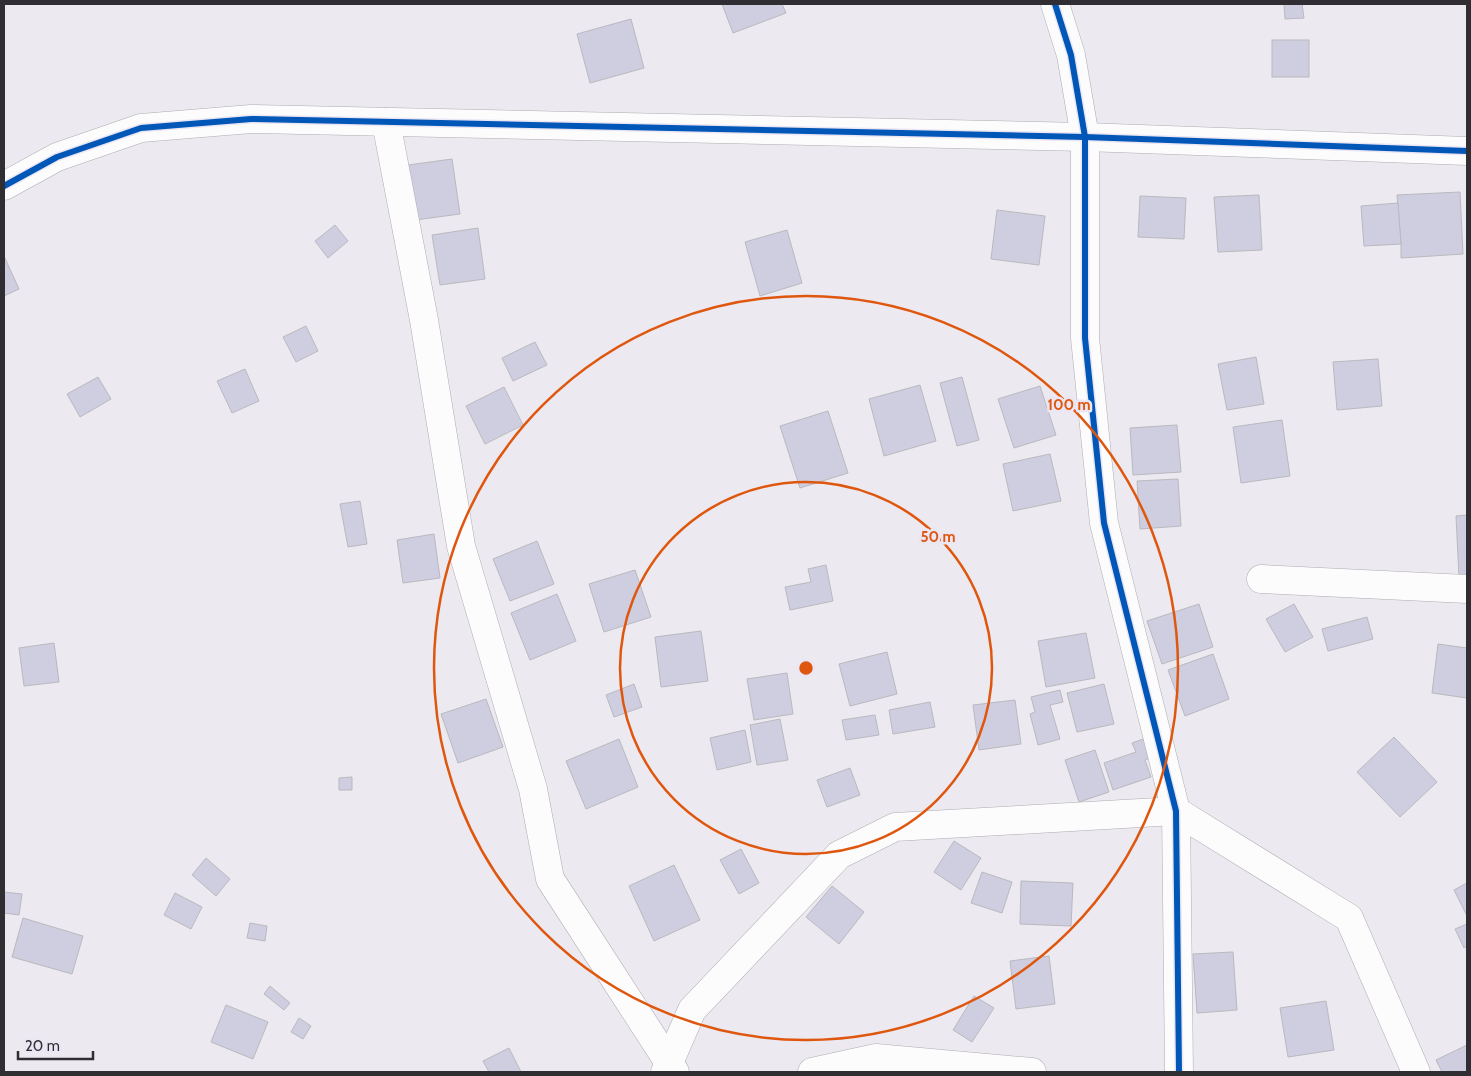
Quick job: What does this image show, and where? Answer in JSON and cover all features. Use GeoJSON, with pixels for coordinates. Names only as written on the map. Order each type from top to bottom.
{"type":"FeatureCollection","features":[{"type":"Feature","properties":{"kind":"street"},"geometry":{"type":"LineString","coordinates":[[1055,4],[1071,55],[1086,137],[1085,338],[1104,523],[1176,811],[1179,1072]]}},
{"type":"Feature","properties":{"kind":"street"},"geometry":{"type":"LineString","coordinates":[[4,186],[57,157],[141,128],[251,119],[1086,137],[1467,151]]}},
{"type":"Feature","properties":{"kind":"street"},"geometry":{"type":"LineString","coordinates":[[386,122],[424,320],[461,546],[533,789],[550,879],[669,1069]]}},
{"type":"Feature","properties":{"kind":"street"},"geometry":{"type":"LineString","coordinates":[[1261,579],[1467,589]]}},
{"type":"Feature","properties":{"kind":"street"},"geometry":{"type":"LineString","coordinates":[[669,1069],[692,1010],[839,854],[895,827],[1176,811],[1349,918],[1416,1072]]}},
{"type":"Feature","properties":{"kind":"street"},"geometry":{"type":"LineString","coordinates":[[812,1072],[876,1058],[1032,1072]]}},
{"type":"Feature","properties":{"kind":"building"},"geometry":{"type":"Polygon","coordinates":[[[722,4],[782,4],[786,13],[733,33],[722,4]]]}},
{"type":"Feature","properties":{"kind":"building"},"geometry":{"type":"Polygon","coordinates":[[[1284,4],[1302,4],[1304,18],[1285,19],[1284,4]]]}},
{"type":"Feature","properties":{"kind":"building"},"geometry":{"type":"Polygon","coordinates":[[[631,19],[644,68],[590,83],[577,34],[631,19]]]}},
{"type":"Feature","properties":{"kind":"building"},"geometry":{"type":"Polygon","coordinates":[[[1272,40],[1309,40],[1309,77],[1272,77],[1272,40]]]}},
{"type":"Feature","properties":{"kind":"building"},"geometry":{"type":"Polygon","coordinates":[[[452,159],[460,214],[415,220],[408,165],[452,159]]]}},
{"type":"Feature","properties":{"kind":"building"},"geometry":{"type":"Polygon","coordinates":[[[1460,192],[1463,254],[1401,258],[1397,195],[1460,192]]]}},
{"type":"Feature","properties":{"kind":"building"},"geometry":{"type":"Polygon","coordinates":[[[1259,195],[1262,250],[1218,252],[1214,197],[1259,195]]]}},
{"type":"Feature","properties":{"kind":"building"},"geometry":{"type":"Polygon","coordinates":[[[1140,196],[1186,198],[1184,239],[1138,237],[1140,196]]]}},
{"type":"Feature","properties":{"kind":"building"},"geometry":{"type":"Polygon","coordinates":[[[1398,203],[1401,244],[1364,246],[1361,206],[1398,203]]]}},
{"type":"Feature","properties":{"kind":"building"},"geometry":{"type":"Polygon","coordinates":[[[997,210],[1045,216],[1039,265],[991,259],[997,210]]]}},
{"type":"Feature","properties":{"kind":"building"},"geometry":{"type":"Polygon","coordinates":[[[335,225],[348,241],[328,258],[315,241],[335,225]]]}},
{"type":"Feature","properties":{"kind":"building"},"geometry":{"type":"Polygon","coordinates":[[[478,228],[485,279],[440,285],[432,235],[478,228]]]}},
{"type":"Feature","properties":{"kind":"building"},"geometry":{"type":"Polygon","coordinates":[[[787,230],[802,283],[760,296],[745,242],[787,230]]]}},
{"type":"Feature","properties":{"kind":"building"},"geometry":{"type":"Polygon","coordinates":[[[4,256],[19,289],[4,296],[4,256]]]}},
{"type":"Feature","properties":{"kind":"building"},"geometry":{"type":"Polygon","coordinates":[[[306,326],[318,351],[296,362],[283,337],[306,326]]]}},
{"type":"Feature","properties":{"kind":"building"},"geometry":{"type":"Polygon","coordinates":[[[535,342],[547,365],[513,381],[502,358],[535,342]]]}},
{"type":"Feature","properties":{"kind":"building"},"geometry":{"type":"Polygon","coordinates":[[[1256,357],[1264,404],[1227,410],[1218,364],[1256,357]]]}},
{"type":"Feature","properties":{"kind":"building"},"geometry":{"type":"Polygon","coordinates":[[[1378,359],[1382,406],[1337,410],[1333,362],[1378,359]]]}},
{"type":"Feature","properties":{"kind":"building"},"geometry":{"type":"Polygon","coordinates":[[[245,369],[259,401],[232,413],[217,381],[245,369]]]}},
{"type":"Feature","properties":{"kind":"building"},"geometry":{"type":"Polygon","coordinates":[[[98,377],[111,399],[80,417],[67,394],[98,377]]]}},
{"type":"Feature","properties":{"kind":"building"},"geometry":{"type":"Polygon","coordinates":[[[962,377],[979,440],[957,446],[940,383],[962,377]]]}},
{"type":"Feature","properties":{"kind":"building"},"geometry":{"type":"Polygon","coordinates":[[[920,385],[936,441],[884,456],[869,399],[920,385]]]}},
{"type":"Feature","properties":{"kind":"building"},"geometry":{"type":"Polygon","coordinates":[[[1040,386],[1056,435],[1014,448],[998,399],[1040,386]]]}},
{"type":"Feature","properties":{"kind":"building"},"geometry":{"type":"Polygon","coordinates":[[[504,387],[523,425],[485,444],[466,406],[504,387]]]}},
{"type":"Feature","properties":{"kind":"building"},"geometry":{"type":"Polygon","coordinates":[[[828,411],[848,473],[800,488],[780,426],[828,411]]]}},
{"type":"Feature","properties":{"kind":"building"},"geometry":{"type":"Polygon","coordinates":[[[1282,420],[1290,476],[1241,483],[1233,427],[1282,420]]]}},
{"type":"Feature","properties":{"kind":"building"},"geometry":{"type":"Polygon","coordinates":[[[1177,425],[1181,472],[1133,475],[1130,428],[1177,425]]]}},
{"type":"Feature","properties":{"kind":"building"},"geometry":{"type":"Polygon","coordinates":[[[1050,454],[1061,501],[1013,511],[1003,464],[1050,454]]]}},
{"type":"Feature","properties":{"kind":"building"},"geometry":{"type":"Polygon","coordinates":[[[1178,479],[1181,526],[1140,529],[1137,481],[1178,479]]]}},
{"type":"Feature","properties":{"kind":"building"},"geometry":{"type":"Polygon","coordinates":[[[360,501],[367,544],[348,547],[340,504],[360,501]]]}},
{"type":"Feature","properties":{"kind":"building"},"geometry":{"type":"Polygon","coordinates":[[[1467,515],[1467,577],[1459,577],[1456,516],[1467,515]]]}},
{"type":"Feature","properties":{"kind":"building"},"geometry":{"type":"Polygon","coordinates":[[[434,534],[440,578],[403,583],[397,540],[434,534]]]}},
{"type":"Feature","properties":{"kind":"building"},"geometry":{"type":"Polygon","coordinates":[[[537,541],[554,584],[510,601],[493,559],[537,541]]]}},
{"type":"Feature","properties":{"kind":"building"},"geometry":{"type":"Polygon","coordinates":[[[826,565],[833,601],[790,610],[785,587],[811,582],[808,569],[826,565]]]}},
{"type":"Feature","properties":{"kind":"building"},"geometry":{"type":"Polygon","coordinates":[[[635,570],[651,617],[604,632],[589,584],[635,570]]]}},
{"type":"Feature","properties":{"kind":"building"},"geometry":{"type":"Polygon","coordinates":[[[557,594],[576,641],[530,660],[511,613],[557,594]]]}},
{"type":"Feature","properties":{"kind":"building"},"geometry":{"type":"Polygon","coordinates":[[[1199,604],[1213,647],[1162,664],[1147,621],[1199,604]]]}},
{"type":"Feature","properties":{"kind":"building"},"geometry":{"type":"Polygon","coordinates":[[[1294,604],[1313,637],[1285,652],[1266,619],[1294,604]]]}},
{"type":"Feature","properties":{"kind":"building"},"geometry":{"type":"Polygon","coordinates":[[[1367,617],[1373,639],[1328,651],[1322,629],[1367,617]]]}},
{"type":"Feature","properties":{"kind":"building"},"geometry":{"type":"Polygon","coordinates":[[[701,631],[708,681],[661,687],[655,637],[701,631]]]}},
{"type":"Feature","properties":{"kind":"building"},"geometry":{"type":"Polygon","coordinates":[[[1086,633],[1095,678],[1046,687],[1038,641],[1086,633]]]}},
{"type":"Feature","properties":{"kind":"building"},"geometry":{"type":"Polygon","coordinates":[[[54,643],[59,682],[24,686],[19,648],[54,643]]]}},
{"type":"Feature","properties":{"kind":"building"},"geometry":{"type":"Polygon","coordinates":[[[1438,644],[1467,648],[1467,698],[1432,693],[1438,644]]]}},
{"type":"Feature","properties":{"kind":"building"},"geometry":{"type":"Polygon","coordinates":[[[887,652],[897,694],[850,706],[839,664],[887,652]]]}},
{"type":"Feature","properties":{"kind":"building"},"geometry":{"type":"Polygon","coordinates":[[[1213,654],[1229,699],[1185,716],[1168,670],[1213,654]]]}},
{"type":"Feature","properties":{"kind":"building"},"geometry":{"type":"Polygon","coordinates":[[[787,673],[793,714],[754,720],[747,679],[787,673]]]}},
{"type":"Feature","properties":{"kind":"building"},"geometry":{"type":"Polygon","coordinates":[[[634,684],[642,707],[614,717],[606,695],[634,684]]]}},
{"type":"Feature","properties":{"kind":"building"},"geometry":{"type":"Polygon","coordinates":[[[1104,684],[1114,724],[1077,732],[1067,693],[1104,684]]]}},
{"type":"Feature","properties":{"kind":"building"},"geometry":{"type":"Polygon","coordinates":[[[1060,690],[1063,702],[1050,705],[1060,739],[1038,745],[1030,714],[1035,712],[1031,697],[1060,690]]]}},
{"type":"Feature","properties":{"kind":"building"},"geometry":{"type":"Polygon","coordinates":[[[486,699],[503,747],[458,763],[441,714],[486,699]]]}},
{"type":"Feature","properties":{"kind":"building"},"geometry":{"type":"Polygon","coordinates":[[[1015,700],[1021,744],[979,750],[973,705],[1015,700]]]}},
{"type":"Feature","properties":{"kind":"building"},"geometry":{"type":"Polygon","coordinates":[[[930,702],[935,727],[893,734],[889,710],[930,702]]]}},
{"type":"Feature","properties":{"kind":"building"},"geometry":{"type":"Polygon","coordinates":[[[875,715],[879,735],[846,740],[842,720],[875,715]]]}},
{"type":"Feature","properties":{"kind":"building"},"geometry":{"type":"Polygon","coordinates":[[[780,719],[788,760],[757,765],[750,725],[780,719]]]}},
{"type":"Feature","properties":{"kind":"building"},"geometry":{"type":"Polygon","coordinates":[[[745,730],[751,762],[717,770],[710,738],[745,730]]]}},
{"type":"Feature","properties":{"kind":"building"},"geometry":{"type":"Polygon","coordinates":[[[1149,737],[1155,756],[1145,760],[1151,777],[1113,790],[1104,763],[1136,752],[1132,743],[1149,737]]]}},
{"type":"Feature","properties":{"kind":"building"},"geometry":{"type":"Polygon","coordinates":[[[1394,737],[1437,782],[1400,817],[1357,772],[1394,737]]]}},
{"type":"Feature","properties":{"kind":"building"},"geometry":{"type":"Polygon","coordinates":[[[619,739],[638,787],[586,809],[566,761],[619,739]]]}},
{"type":"Feature","properties":{"kind":"building"},"geometry":{"type":"Polygon","coordinates":[[[1095,750],[1109,792],[1079,802],[1065,760],[1095,750]]]}},
{"type":"Feature","properties":{"kind":"building"},"geometry":{"type":"Polygon","coordinates":[[[850,768],[860,795],[827,807],[817,780],[850,768]]]}},
{"type":"Feature","properties":{"kind":"building"},"geometry":{"type":"Polygon","coordinates":[[[352,777],[352,790],[339,790],[339,778],[352,777]]]}},
{"type":"Feature","properties":{"kind":"building"},"geometry":{"type":"Polygon","coordinates":[[[954,841],[981,858],[961,890],[934,872],[954,841]]]}},
{"type":"Feature","properties":{"kind":"building"},"geometry":{"type":"Polygon","coordinates":[[[741,849],[759,883],[739,894],[720,860],[741,849]]]}},
{"type":"Feature","properties":{"kind":"building"},"geometry":{"type":"Polygon","coordinates":[[[206,858],[230,879],[216,896],[192,875],[206,858]]]}},
{"type":"Feature","properties":{"kind":"building"},"geometry":{"type":"Polygon","coordinates":[[[674,865],[700,920],[654,941],[629,886],[674,865]]]}},
{"type":"Feature","properties":{"kind":"building"},"geometry":{"type":"Polygon","coordinates":[[[982,872],[1012,882],[1002,913],[971,903],[982,872]]]}},
{"type":"Feature","properties":{"kind":"building"},"geometry":{"type":"Polygon","coordinates":[[[1021,881],[1073,883],[1071,926],[1020,924],[1021,881]]]}},
{"type":"Feature","properties":{"kind":"building"},"geometry":{"type":"Polygon","coordinates":[[[1467,883],[1467,916],[1454,890],[1467,883]]]}},
{"type":"Feature","properties":{"kind":"building"},"geometry":{"type":"Polygon","coordinates":[[[832,886],[864,912],[839,944],[806,917],[832,886]]]}},
{"type":"Feature","properties":{"kind":"building"},"geometry":{"type":"Polygon","coordinates":[[[4,892],[22,894],[19,915],[4,913],[4,892]]]}},
{"type":"Feature","properties":{"kind":"building"},"geometry":{"type":"Polygon","coordinates":[[[175,893],[202,907],[191,929],[164,915],[175,893]]]}},
{"type":"Feature","properties":{"kind":"building"},"geometry":{"type":"Polygon","coordinates":[[[23,918],[83,936],[72,974],[12,957],[23,918]]]}},
{"type":"Feature","properties":{"kind":"building"},"geometry":{"type":"Polygon","coordinates":[[[250,923],[267,926],[265,941],[247,938],[250,923]]]}},
{"type":"Feature","properties":{"kind":"building"},"geometry":{"type":"Polygon","coordinates":[[[1467,924],[1467,946],[1464,948],[1455,929],[1467,924]]]}},
{"type":"Feature","properties":{"kind":"building"},"geometry":{"type":"Polygon","coordinates":[[[1233,952],[1237,1010],[1197,1013],[1193,954],[1233,952]]]}},
{"type":"Feature","properties":{"kind":"building"},"geometry":{"type":"Polygon","coordinates":[[[1049,956],[1055,1004],[1016,1009],[1010,961],[1049,956]]]}},
{"type":"Feature","properties":{"kind":"building"},"geometry":{"type":"Polygon","coordinates":[[[270,986],[290,1003],[284,1010],[264,994],[270,986]]]}},
{"type":"Feature","properties":{"kind":"building"},"geometry":{"type":"Polygon","coordinates":[[[974,996],[994,1008],[972,1042],[953,1030],[974,996]]]}},
{"type":"Feature","properties":{"kind":"building"},"geometry":{"type":"Polygon","coordinates":[[[1326,1001],[1334,1050],[1288,1057],[1280,1008],[1326,1001]]]}},
{"type":"Feature","properties":{"kind":"building"},"geometry":{"type":"Polygon","coordinates":[[[226,1005],[268,1022],[253,1059],[211,1042],[226,1005]]]}},
{"type":"Feature","properties":{"kind":"building"},"geometry":{"type":"Polygon","coordinates":[[[299,1018],[311,1026],[303,1039],[291,1032],[299,1018]]]}},
{"type":"Feature","properties":{"kind":"building"},"geometry":{"type":"Polygon","coordinates":[[[1467,1045],[1467,1072],[1442,1072],[1436,1060],[1467,1045]]]}},
{"type":"Feature","properties":{"kind":"building"},"geometry":{"type":"Polygon","coordinates":[[[509,1048],[521,1072],[489,1072],[483,1061],[509,1048]]]}},
{"type":"Feature","properties":{"kind":"cycle path"},"geometry":{"type":"LineString","coordinates":[[1055,4],[1071,55],[1085,137],[1085,338],[1104,523],[1176,811],[1179,1072]]}},
{"type":"Feature","properties":{"kind":"cycle path"},"geometry":{"type":"LineString","coordinates":[[4,186],[57,157],[141,128],[251,119],[1085,137],[1467,151]]}}]}
